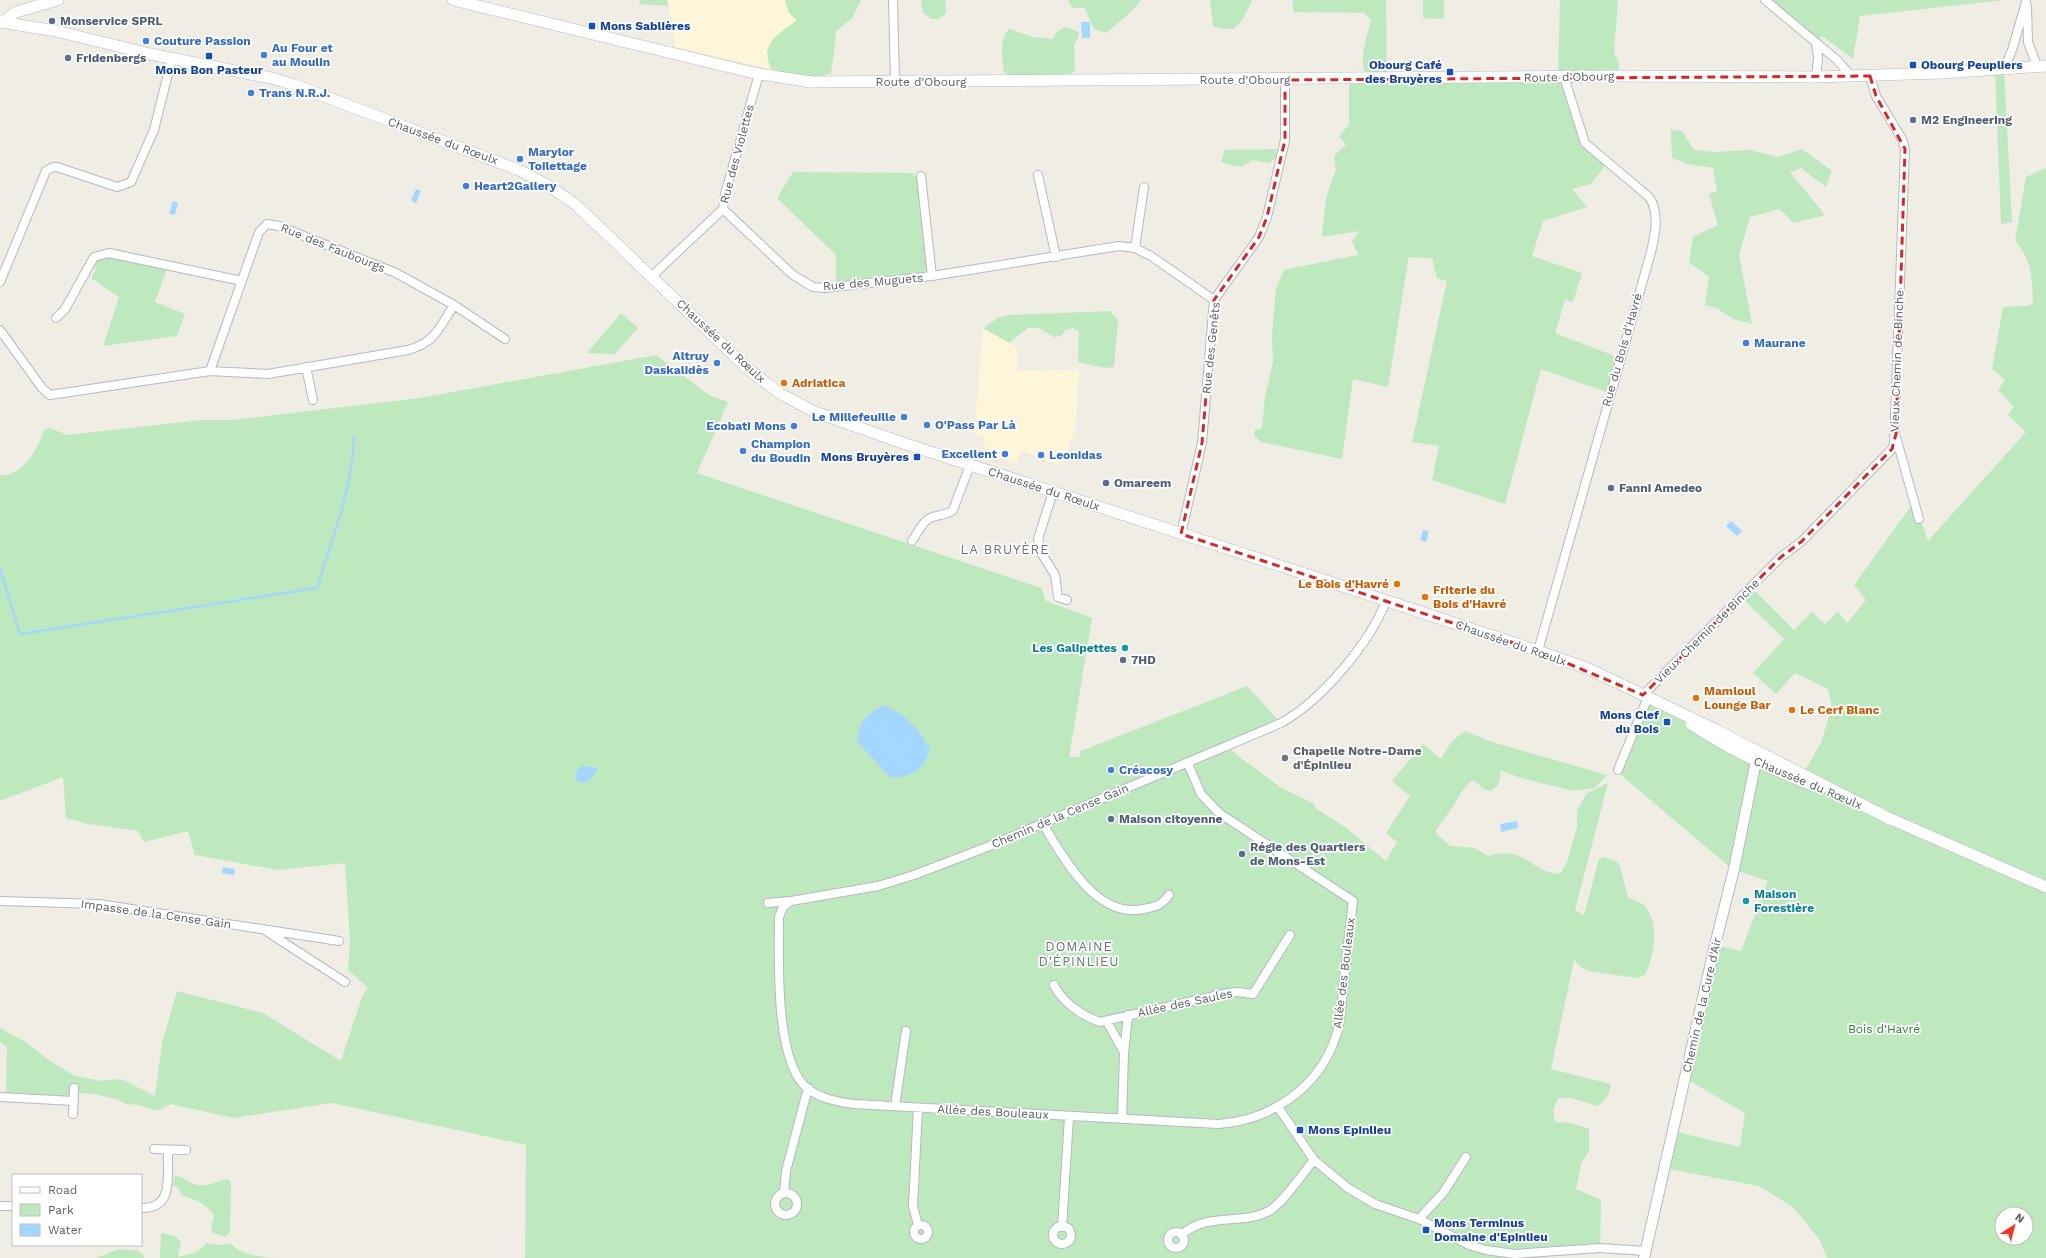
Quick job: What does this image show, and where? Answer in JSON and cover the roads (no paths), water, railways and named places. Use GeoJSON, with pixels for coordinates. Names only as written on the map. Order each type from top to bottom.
{"type":"FeatureCollection","features":[{"type":"Feature","properties":{"kind":"main road"},"geometry":{"type":"LineString","coordinates":[[1,22],[16,12],[58,0]]}},
{"type":"Feature","properties":{"kind":"main road","name":"Route d'Obourg"},"geometry":{"type":"LineString","coordinates":[[453,0],[758,74],[811,82],[1564,77],[1816,78],[2042,66]]}},
{"type":"Feature","properties":{"kind":"main road","name":"Chaussée du Rœulx"},"geometry":{"type":"LineString","coordinates":[[1,22],[56,31],[295,85],[519,170],[549,186],[574,204],[748,369],[787,397],[825,416],[1589,669],[1714,729],[1758,757],[1799,780],[2046,887]]}},
{"type":"Feature","properties":{"kind":"main road","name":"Chaussée du Rœulx"},"geometry":{"type":"LineString","coordinates":[[1758,757],[1853,798],[1890,819]]}},
{"type":"Feature","properties":{"kind":"street"},"geometry":{"type":"LineString","coordinates":[[893,0],[895,82]]}},
{"type":"Feature","properties":{"kind":"street"},"geometry":{"type":"LineString","coordinates":[[1765,0],[1837,60],[1852,77]]}},
{"type":"Feature","properties":{"kind":"street"},"geometry":{"type":"LineString","coordinates":[[2026,1],[2028,42],[2042,66]]}},
{"type":"Feature","properties":{"kind":"street"},"geometry":{"type":"LineString","coordinates":[[2004,69],[2012,50],[2026,1]]}},
{"type":"Feature","properties":{"kind":"street"},"geometry":{"type":"LineString","coordinates":[[1816,43],[1818,58],[1816,78]]}},
{"type":"Feature","properties":{"kind":"street"},"geometry":{"type":"LineString","coordinates":[[0,282],[46,172],[53,167],[57,167],[118,187],[125,186],[131,182],[154,130],[172,58]]}},
{"type":"Feature","properties":{"kind":"street","name":"Rue des Violettes"},"geometry":{"type":"LineString","coordinates":[[651,277],[723,209],[725,194],[758,74]]}},
{"type":"Feature","properties":{"kind":"street","name":"Vieux Chemin de Binche"},"geometry":{"type":"LineString","coordinates":[[1645,696],[1781,557],[1800,542],[1892,449],[1896,434],[1900,254],[1902,242],[1905,150],[1902,139],[1876,96],[1870,76]]}},
{"type":"Feature","properties":{"kind":"street","name":"Rue du Bois d'Havré"},"geometry":{"type":"LineString","coordinates":[[1538,651],[1651,252],[1656,217],[1653,203],[1649,197],[1585,143],[1564,77]]}},
{"type":"Feature","properties":{"kind":"street","name":"Rue des Genêts"},"geometry":{"type":"LineString","coordinates":[[1181,534],[1202,443],[1214,300],[1259,237],[1267,217],[1285,140],[1285,80]]}},
{"type":"Feature","properties":{"kind":"street"},"geometry":{"type":"LineString","coordinates":[[1038,175],[1056,257]]}},
{"type":"Feature","properties":{"kind":"street","name":"Rue des Muguets"},"geometry":{"type":"LineString","coordinates":[[921,176],[932,276]]}},
{"type":"Feature","properties":{"kind":"street"},"geometry":{"type":"LineString","coordinates":[[1135,248],[1144,187]]}},
{"type":"Feature","properties":{"kind":"street","name":"Rue des Muguets"},"geometry":{"type":"LineString","coordinates":[[723,209],[793,275],[813,287],[825,288],[932,276],[1119,246],[1135,248],[1151,256],[1214,300]]}},
{"type":"Feature","properties":{"kind":"street","name":"Rue des Faubourgs"},"geometry":{"type":"LineString","coordinates":[[210,371],[259,232],[267,224],[279,226],[396,273],[454,305],[505,339]]}},
{"type":"Feature","properties":{"kind":"street"},"geometry":{"type":"LineString","coordinates":[[56,318],[65,309],[94,257],[101,254],[109,253],[242,281]]}},
{"type":"Feature","properties":{"kind":"street"},"geometry":{"type":"LineString","coordinates":[[0,330],[42,388],[50,395],[210,371],[268,374],[419,347],[434,337],[454,305]]}},
{"type":"Feature","properties":{"kind":"street"},"geometry":{"type":"LineString","coordinates":[[306,367],[313,400]]}},
{"type":"Feature","properties":{"kind":"street"},"geometry":{"type":"LineString","coordinates":[[1896,434],[1919,520]]}},
{"type":"Feature","properties":{"kind":"street"},"geometry":{"type":"LineString","coordinates":[[912,541],[924,523],[930,518],[948,514],[953,510],[970,465]]}},
{"type":"Feature","properties":{"kind":"street"},"geometry":{"type":"LineString","coordinates":[[1053,492],[1039,533],[1038,544],[1044,559],[1055,575],[1058,597],[1067,600]]}},
{"type":"Feature","properties":{"kind":"street","name":"Chemin de la Cense Gain"},"geometry":{"type":"LineString","coordinates":[[768,903],[791,901],[878,886],[896,881],[1043,824],[1188,764],[1281,723],[1313,701],[1359,649],[1382,611],[1386,601]]}},
{"type":"Feature","properties":{"kind":"street"},"geometry":{"type":"LineString","coordinates":[[1618,770],[1645,696]]}},
{"type":"Feature","properties":{"kind":"street","name":"Chemin de la Cure d'Air"},"geometry":{"type":"LineString","coordinates":[[1645,1254],[1715,945],[1734,869],[1758,757]]}},
{"type":"Feature","properties":{"kind":"street","name":"Allée des Bouleaux"},"geometry":{"type":"LineString","coordinates":[[808,1088],[835,1101],[918,1108],[1219,1124],[1246,1119],[1278,1107],[1296,1094],[1314,1077],[1336,1037],[1341,1015],[1353,901],[1324,880],[1219,813],[1202,794],[1188,764]]}},
{"type":"Feature","properties":{"kind":"street"},"geometry":{"type":"LineString","coordinates":[[1043,824],[1078,878],[1113,906],[1124,910],[1136,911],[1158,907],[1169,896]]}},
{"type":"Feature","properties":{"kind":"street"},"geometry":{"type":"LineString","coordinates":[[784,1193],[786,1171],[808,1088],[793,1069],[789,1057],[779,994],[779,917],[783,907],[791,901]]}},
{"type":"Feature","properties":{"kind":"street","name":"Impasse de la Cense Gain"},"geometry":{"type":"LineString","coordinates":[[0,902],[99,904],[339,941]]}},
{"type":"Feature","properties":{"kind":"street","name":"Impasse de la Cense Gain"},"geometry":{"type":"LineString","coordinates":[[264,929],[345,982]]}},
{"type":"Feature","properties":{"kind":"street","name":"Allée des Saules"},"geometry":{"type":"LineString","coordinates":[[1124,1016],[1228,993],[1237,992],[1253,994],[1290,935]]}},
{"type":"Feature","properties":{"kind":"street"},"geometry":{"type":"LineString","coordinates":[[1054,985],[1060,996],[1093,1020],[1107,1022],[1124,1016],[1122,1119]]}},
{"type":"Feature","properties":{"kind":"street"},"geometry":{"type":"LineString","coordinates":[[1107,1022],[1124,1053]]}},
{"type":"Feature","properties":{"kind":"street"},"geometry":{"type":"LineString","coordinates":[[895,1106],[906,1031]]}},
{"type":"Feature","properties":{"kind":"street"},"geometry":{"type":"LineString","coordinates":[[73,1114],[74,1088]]}},
{"type":"Feature","properties":{"kind":"street"},"geometry":{"type":"LineString","coordinates":[[0,1097],[74,1101]]}},
{"type":"Feature","properties":{"kind":"street"},"geometry":{"type":"LineString","coordinates":[[1278,1107],[1314,1160],[1338,1180],[1367,1200],[1381,1207],[1419,1219],[1469,1245],[1501,1253],[1529,1254],[1600,1248],[1645,1254]]}},
{"type":"Feature","properties":{"kind":"street"},"geometry":{"type":"LineString","coordinates":[[918,1108],[913,1206],[918,1225]]}},
{"type":"Feature","properties":{"kind":"street"},"geometry":{"type":"LineString","coordinates":[[1062,1226],[1069,1117]]}},
{"type":"Feature","properties":{"kind":"street"},"geometry":{"type":"LineString","coordinates":[[154,1149],[186,1150]]}},
{"type":"Feature","properties":{"kind":"street"},"geometry":{"type":"LineString","coordinates":[[142,1208],[154,1207],[161,1204],[166,1197],[168,1150]]}},
{"type":"Feature","properties":{"kind":"street"},"geometry":{"type":"LineString","coordinates":[[1419,1219],[1443,1192],[1466,1157]]}},
{"type":"Feature","properties":{"kind":"street"},"geometry":{"type":"LineString","coordinates":[[1181,1235],[1200,1223],[1258,1214],[1270,1210],[1278,1203],[1314,1160]]}},
{"type":"Feature","properties":{"kind":"street"},"geometry":{"type":"LineString","coordinates":[[0,1206],[12,1206]]}},
{"type":"Feature","properties":{"kind":"water"},"geometry":{"type":"Polygon","coordinates":[[[1081,22],[1090,22],[1090,38],[1082,38],[1081,22]]]}},
{"type":"Feature","properties":{"kind":"water"},"geometry":{"type":"Polygon","coordinates":[[[416,189],[421,191],[416,203],[411,200],[416,189]]]}},
{"type":"Feature","properties":{"kind":"water"},"geometry":{"type":"Polygon","coordinates":[[[173,201],[178,203],[175,215],[169,214],[173,201]]]}},
{"type":"Feature","properties":{"kind":"water"},"geometry":{"type":"Polygon","coordinates":[[[1731,521],[1742,531],[1737,536],[1726,526],[1731,521]]]}},
{"type":"Feature","properties":{"kind":"water"},"geometry":{"type":"Polygon","coordinates":[[[1423,530],[1429,531],[1426,542],[1420,540],[1423,530]]]}},
{"type":"Feature","properties":{"kind":"water"},"geometry":{"type":"Polygon","coordinates":[[[883,705],[905,717],[922,735],[930,750],[924,763],[920,768],[911,774],[891,778],[858,743],[859,730],[864,720],[883,705]]]}},
{"type":"Feature","properties":{"kind":"water"},"geometry":{"type":"Polygon","coordinates":[[[582,766],[598,768],[588,781],[582,783],[575,779],[577,770],[582,766]]]}},
{"type":"Feature","properties":{"kind":"water"},"geometry":{"type":"Polygon","coordinates":[[[1517,821],[1518,828],[1501,832],[1500,824],[1517,821]]]}},
{"type":"Feature","properties":{"kind":"water"},"geometry":{"type":"Polygon","coordinates":[[[223,867],[235,869],[234,875],[222,873],[223,867]]]}},
{"type":"Feature","properties":{"kind":"waterway"},"geometry":{"type":"LineString","coordinates":[[0,569],[20,634],[317,588],[346,494],[353,455],[354,436]]}},
{"type":"Feature","properties":{"kind":"place","name":"Monservice SPRL"},"geometry":{"type":"Point","coordinates":[52,21]}},
{"type":"Feature","properties":{"kind":"place","name":"Mons Sablières"},"geometry":{"type":"Point","coordinates":[592,26]}},
{"type":"Feature","properties":{"kind":"place","name":"Couture Passion"},"geometry":{"type":"Point","coordinates":[146,41]}},
{"type":"Feature","properties":{"kind":"place","name":"Au Four et au Moulin"},"geometry":{"type":"Point","coordinates":[264,55]}},
{"type":"Feature","properties":{"kind":"place","name":"Mons Bon Pasteur"},"geometry":{"type":"Point","coordinates":[209,56]}},
{"type":"Feature","properties":{"kind":"place","name":"Fridenbergs"},"geometry":{"type":"Point","coordinates":[68,58]}},
{"type":"Feature","properties":{"kind":"place","name":"Obourg Peupliers"},"geometry":{"type":"Point","coordinates":[1913,65]}},
{"type":"Feature","properties":{"kind":"place","name":"Obourg Café des Bruyères"},"geometry":{"type":"Point","coordinates":[1450,72]}},
{"type":"Feature","properties":{"kind":"place","name":"Trans N.R.J."},"geometry":{"type":"Point","coordinates":[251,93]}},
{"type":"Feature","properties":{"kind":"place","name":"M2 Engineering"},"geometry":{"type":"Point","coordinates":[1913,120]}},
{"type":"Feature","properties":{"kind":"place","name":"Marylor Toilettage"},"geometry":{"type":"Point","coordinates":[520,159]}},
{"type":"Feature","properties":{"kind":"place","name":"Heart2Gallery"},"geometry":{"type":"Point","coordinates":[466,186]}},
{"type":"Feature","properties":{"kind":"place","name":"Maurane"},"geometry":{"type":"Point","coordinates":[1746,343]}},
{"type":"Feature","properties":{"kind":"place","name":"Altruy Daskalidès"},"geometry":{"type":"Point","coordinates":[717,363]}},
{"type":"Feature","properties":{"kind":"place","name":"Adriatica"},"geometry":{"type":"Point","coordinates":[784,383]}},
{"type":"Feature","properties":{"kind":"place","name":"Le Millefeuille"},"geometry":{"type":"Point","coordinates":[904,417]}},
{"type":"Feature","properties":{"kind":"place","name":"O'Pass Par Là"},"geometry":{"type":"Point","coordinates":[927,425]}},
{"type":"Feature","properties":{"kind":"place","name":"Ecobati Mons"},"geometry":{"type":"Point","coordinates":[794,426]}},
{"type":"Feature","properties":{"kind":"place","name":"Champion du Boudin"},"geometry":{"type":"Point","coordinates":[743,451]}},
{"type":"Feature","properties":{"kind":"place","name":"Excellent"},"geometry":{"type":"Point","coordinates":[1005,454]}},
{"type":"Feature","properties":{"kind":"place","name":"Leonidas"},"geometry":{"type":"Point","coordinates":[1041,455]}},
{"type":"Feature","properties":{"kind":"place","name":"Mons Bruyères"},"geometry":{"type":"Point","coordinates":[917,457]}},
{"type":"Feature","properties":{"kind":"place","name":"Omareem"},"geometry":{"type":"Point","coordinates":[1106,483]}},
{"type":"Feature","properties":{"kind":"place","name":"Fanni Amedeo"},"geometry":{"type":"Point","coordinates":[1611,488]}},
{"type":"Feature","properties":{"kind":"place","name":"Le Bois d'Havré"},"geometry":{"type":"Point","coordinates":[1397,584]}},
{"type":"Feature","properties":{"kind":"place","name":"Friterie du Bois d'Havré"},"geometry":{"type":"Point","coordinates":[1425,597]}},
{"type":"Feature","properties":{"kind":"place","name":"Les Galipettes"},"geometry":{"type":"Point","coordinates":[1125,648]}},
{"type":"Feature","properties":{"kind":"place","name":"7HD"},"geometry":{"type":"Point","coordinates":[1123,660]}},
{"type":"Feature","properties":{"kind":"place","name":"Mamloul Lounge Bar"},"geometry":{"type":"Point","coordinates":[1696,698]}},
{"type":"Feature","properties":{"kind":"place","name":"Le Cerf Blanc"},"geometry":{"type":"Point","coordinates":[1792,710]}},
{"type":"Feature","properties":{"kind":"place","name":"Mons Clef du Bois"},"geometry":{"type":"Point","coordinates":[1667,722]}},
{"type":"Feature","properties":{"kind":"place","name":"Chapelle Notre-Dame d'Épinlieu"},"geometry":{"type":"Point","coordinates":[1285,758]}},
{"type":"Feature","properties":{"kind":"place","name":"Créacosy"},"geometry":{"type":"Point","coordinates":[1111,770]}},
{"type":"Feature","properties":{"kind":"place","name":"Maison citoyenne"},"geometry":{"type":"Point","coordinates":[1111,819]}},
{"type":"Feature","properties":{"kind":"place","name":"Régie des Quartiers de Mons-Est"},"geometry":{"type":"Point","coordinates":[1242,854]}},
{"type":"Feature","properties":{"kind":"place","name":"Maison Forestière"},"geometry":{"type":"Point","coordinates":[1746,901]}},
{"type":"Feature","properties":{"kind":"place","name":"Mons Epinlieu"},"geometry":{"type":"Point","coordinates":[1300,1130]}},
{"type":"Feature","properties":{"kind":"place","name":"Mons Terminus Domaine d'Epinlieu"},"geometry":{"type":"Point","coordinates":[1426,1230]}},
{"type":"Feature","properties":{"kind":"district","name":"LA BRUYÈRE"},"geometry":{"type":"Point","coordinates":[1005,549]}},
{"type":"Feature","properties":{"kind":"district","name":"DOMAINE D'ÉPINLIEU"},"geometry":{"type":"Point","coordinates":[1079,954]}},
{"type":"Feature","properties":{"kind":"park label","name":"Bois d'Havré"},"geometry":{"type":"Point","coordinates":[1884,1029]}}]}
